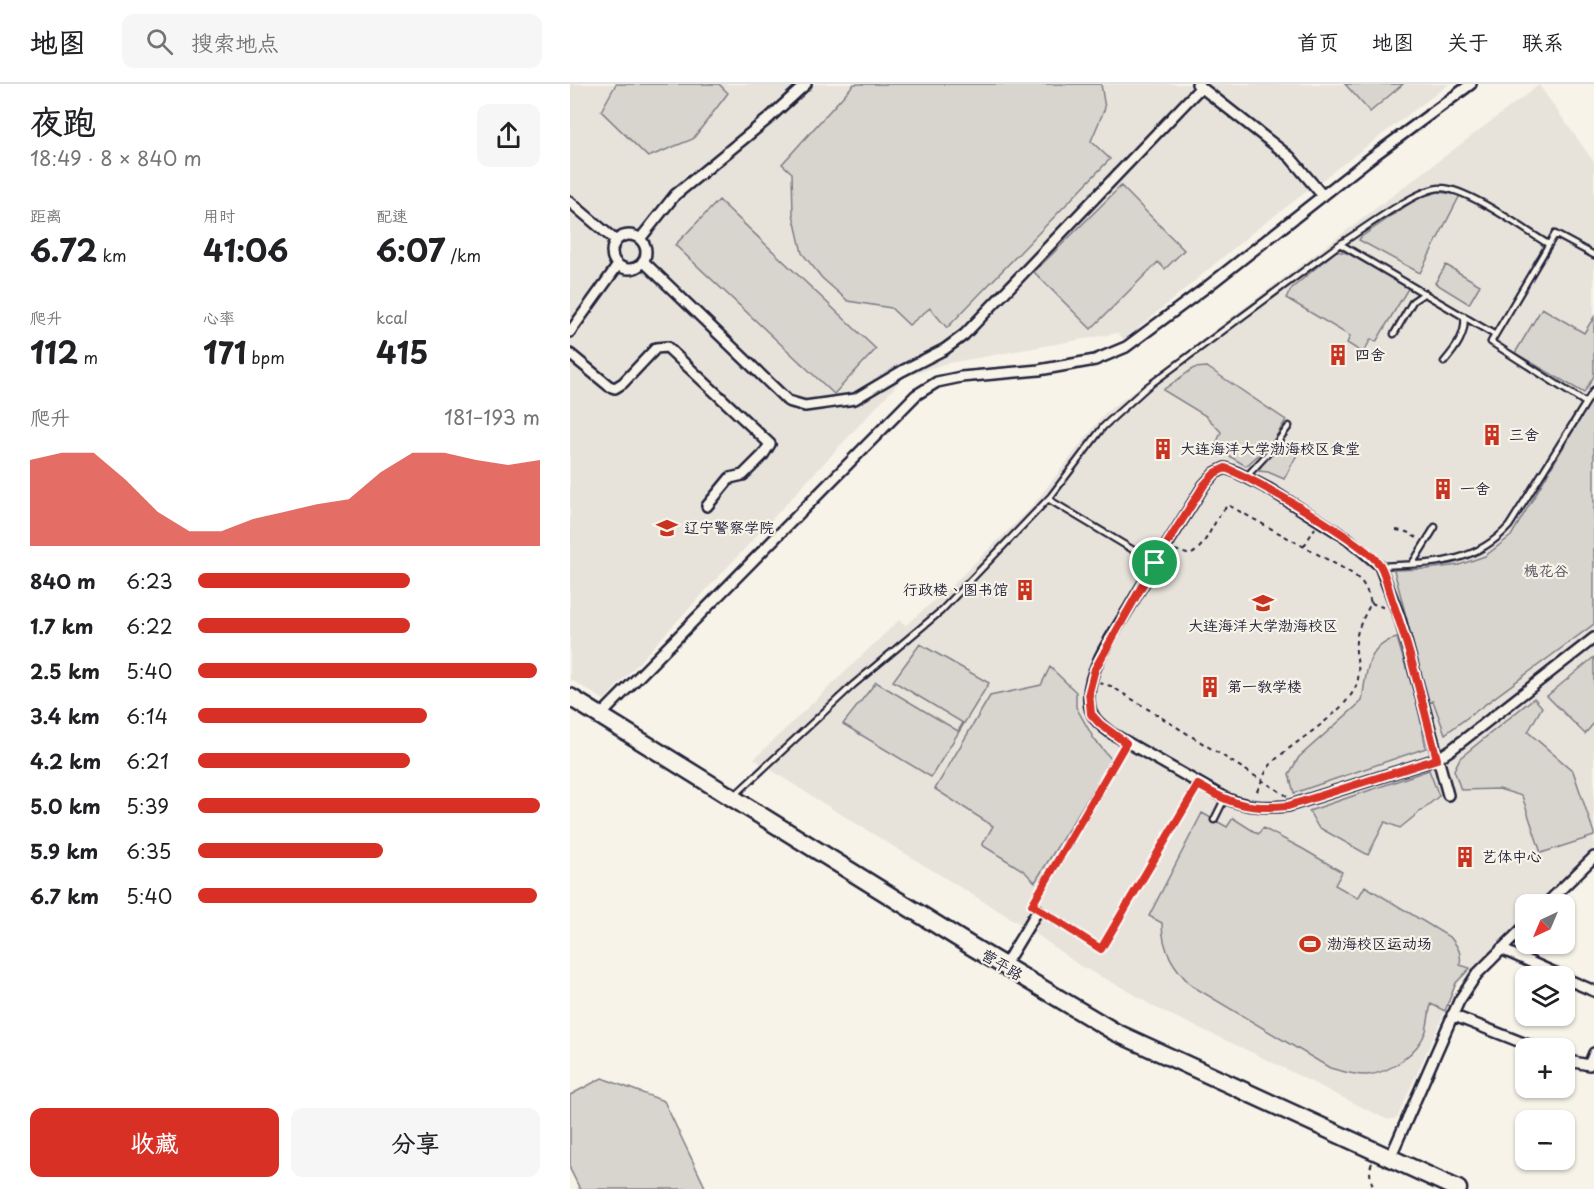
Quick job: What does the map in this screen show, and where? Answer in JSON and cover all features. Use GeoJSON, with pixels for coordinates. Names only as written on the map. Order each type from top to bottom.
{"type":"FeatureCollection","features":[{"type":"Feature","properties":{"kind":"highway","name":"营平路"},"geometry":{"type":"LineString","coordinates":[[570,697],[1004,966],[1123,1036],[1458,1189]]}},
{"type":"Feature","properties":{"kind":"street"},"geometry":{"type":"LineString","coordinates":[[640,240],[675,195],[769,118],[806,84]]}},
{"type":"Feature","properties":{"kind":"street"},"geometry":{"type":"LineString","coordinates":[[600,716],[916,395],[937,382],[961,377],[1039,370],[1095,360],[1126,347],[1471,84]]}},
{"type":"Feature","properties":{"kind":"street"},"geometry":{"type":"LineString","coordinates":[[643,261],[788,401],[805,406],[855,399],[902,370],[945,349],[964,335],[1199,86],[1290,157],[1323,196]]}},
{"type":"Feature","properties":{"kind":"street"},"geometry":{"type":"LineString","coordinates":[[570,202],[616,241]]}},
{"type":"Feature","properties":{"kind":"street"},"geometry":{"type":"LineString","coordinates":[[630,235],[640,240],[645,250],[643,261],[628,269],[618,265],[612,256],[613,245],[616,241],[620,237],[630,235]]}},
{"type":"Feature","properties":{"kind":"street"},"geometry":{"type":"LineString","coordinates":[[570,332],[618,265]]}},
{"type":"Feature","properties":{"kind":"street"},"geometry":{"type":"LineString","coordinates":[[570,354],[609,386],[615,388],[624,382],[656,348],[667,347],[770,444],[763,455],[743,475],[730,478],[707,506]]}},
{"type":"Feature","properties":{"kind":"street"},"geometry":{"type":"LineString","coordinates":[[1448,795],[1437,759],[1424,712],[1400,620],[1380,566],[1347,538],[1246,477],[1225,468],[1215,473],[1204,485],[1155,563],[1099,661],[1089,692],[1091,714],[1100,724],[1126,743],[1198,785],[1241,805],[1262,808],[1288,806],[1437,759],[1594,638]]}},
{"type":"Feature","properties":{"kind":"street"},"geometry":{"type":"LineString","coordinates":[[1556,894],[1594,857]]}},
{"type":"Feature","properties":{"kind":"street"},"geometry":{"type":"LineString","coordinates":[[1004,966],[1038,910]]}},
{"type":"Feature","properties":{"kind":"street"},"geometry":{"type":"LineString","coordinates":[[1383,1155],[1468,987],[1515,936]]}},
{"type":"Feature","properties":{"kind":"street"},"geometry":{"type":"LineString","coordinates":[[1501,949],[1539,966]]}},
{"type":"Feature","properties":{"kind":"street"},"geometry":{"type":"LineString","coordinates":[[1575,982],[1594,991]]}},
{"type":"Feature","properties":{"kind":"street"},"geometry":{"type":"LineString","coordinates":[[1452,1015],[1515,1040]]}},
{"type":"Feature","properties":{"kind":"street"},"geometry":{"type":"LineString","coordinates":[[1575,1062],[1589,1065],[1594,1053]]}},
{"type":"Feature","properties":{"kind":"lane"},"geometry":{"type":"LineString","coordinates":[[732,798],[853,685],[941,610],[1048,499],[1103,427],[1139,394],[1340,244],[1421,193],[1441,188],[1469,196],[1548,244]]}},
{"type":"Feature","properties":{"kind":"lane"},"geometry":{"type":"LineString","coordinates":[[1586,403],[1491,342],[1555,234],[1594,255]]}},
{"type":"Feature","properties":{"kind":"lane"},"geometry":{"type":"LineString","coordinates":[[1340,244],[1495,335]]}},
{"type":"Feature","properties":{"kind":"lane"},"geometry":{"type":"LineString","coordinates":[[1395,334],[1413,301],[1425,293]]}},
{"type":"Feature","properties":{"kind":"lane"},"geometry":{"type":"LineString","coordinates":[[1444,362],[1463,332],[1466,324],[1464,316]]}},
{"type":"Feature","properties":{"kind":"lane"},"geometry":{"type":"LineString","coordinates":[[1380,566],[1449,560],[1473,554],[1498,539],[1509,526],[1594,390]]}},
{"type":"Feature","properties":{"kind":"lane"},"geometry":{"type":"LineString","coordinates":[[1246,477],[1272,449],[1289,426]]}},
{"type":"Feature","properties":{"kind":"lane"},"geometry":{"type":"LineString","coordinates":[[1048,499],[1155,563]]}},
{"type":"Feature","properties":{"kind":"lane"},"geometry":{"type":"LineString","coordinates":[[1412,564],[1435,527]]}},
{"type":"Feature","properties":{"kind":"lane"},"geometry":{"type":"LineString","coordinates":[[1126,743],[1032,905],[1101,949],[1198,785]]}},
{"type":"Feature","properties":{"kind":"lane"},"geometry":{"type":"LineString","coordinates":[[1214,820],[1225,798]]}},
{"type":"Feature","properties":{"kind":"path"},"geometry":{"type":"LineString","coordinates":[[1167,545],[1190,555],[1198,551],[1219,514],[1228,505],[1357,576],[1366,586],[1371,603],[1358,630],[1355,644],[1360,678],[1353,693],[1331,716],[1273,761],[1260,780],[1252,799],[1241,805]]}},
{"type":"Feature","properties":{"kind":"path"},"geometry":{"type":"LineString","coordinates":[[1304,546],[1319,521]]}},
{"type":"Feature","properties":{"kind":"path"},"geometry":{"type":"LineString","coordinates":[[1396,530],[1407,532],[1425,543]]}},
{"type":"Feature","properties":{"kind":"path"},"geometry":{"type":"LineString","coordinates":[[1091,682],[1111,686],[1300,803]]}},
{"type":"Feature","properties":{"kind":"path"},"geometry":{"type":"LineString","coordinates":[[1374,1189],[1370,1167],[1383,1155]]}},
{"type":"Feature","properties":{"kind":"shaded area","name":"辽宁警察学院"},"geometry":{"type":"Polygon","coordinates":[[[570,84],[1449,84],[1253,232],[1124,340],[1118,333],[943,364],[903,378],[604,700],[570,679],[570,84]]]}},
{"type":"Feature","properties":{"kind":"shaded area","name":"大连海洋大学渤海校区"},"geometry":{"type":"Polygon","coordinates":[[[1539,85],[1594,162],[1594,848],[1547,894],[1515,894],[1515,926],[1457,985],[1397,1118],[1388,1120],[1154,1007],[1080,966],[1035,933],[754,759],[899,620],[906,625],[951,586],[1030,509],[1105,413],[1539,85]]]}},
{"type":"Feature","properties":{"kind":"green space"},"geometry":{"type":"Polygon","coordinates":[[[616,84],[719,84],[728,93],[693,139],[648,157],[601,111],[616,84]]]}},
{"type":"Feature","properties":{"kind":"green space"},"geometry":{"type":"Polygon","coordinates":[[[854,84],[1101,84],[1105,108],[1091,141],[1110,159],[947,328],[930,308],[909,325],[891,308],[848,301],[822,278],[802,253],[793,214],[792,173],[782,164],[854,84]]]}},
{"type":"Feature","properties":{"kind":"green space"},"geometry":{"type":"Polygon","coordinates":[[[1345,84],[1403,84],[1370,112],[1345,84]]]}},
{"type":"Feature","properties":{"kind":"green space"},"geometry":{"type":"Polygon","coordinates":[[[1121,186],[1184,250],[1165,269],[1158,262],[1091,329],[1034,272],[1121,186]]]}},
{"type":"Feature","properties":{"kind":"green space"},"geometry":{"type":"Polygon","coordinates":[[[1438,192],[1460,195],[1420,273],[1359,240],[1418,198],[1438,192]]]}},
{"type":"Feature","properties":{"kind":"green space"},"geometry":{"type":"Polygon","coordinates":[[[719,200],[876,349],[834,394],[675,245],[719,200]]]}},
{"type":"Feature","properties":{"kind":"green space"},"geometry":{"type":"Polygon","coordinates":[[[1336,251],[1347,253],[1409,287],[1376,342],[1371,339],[1363,353],[1347,343],[1350,336],[1286,298],[1292,288],[1336,251]]]}},
{"type":"Feature","properties":{"kind":"green space"},"geometry":{"type":"Polygon","coordinates":[[[1446,265],[1480,285],[1469,304],[1435,283],[1446,265]]]}},
{"type":"Feature","properties":{"kind":"green space"},"geometry":{"type":"Polygon","coordinates":[[[1542,308],[1584,333],[1594,317],[1594,376],[1584,393],[1515,353],[1542,308]]]}},
{"type":"Feature","properties":{"kind":"green space"},"geometry":{"type":"Polygon","coordinates":[[[1207,367],[1286,420],[1272,443],[1246,466],[1219,450],[1216,445],[1221,432],[1206,416],[1163,390],[1194,368],[1207,367]]]}},
{"type":"Feature","properties":{"kind":"green space","name":"槐花谷"},"geometry":{"type":"Polygon","coordinates":[[[1594,395],[1594,624],[1445,734],[1433,701],[1418,708],[1426,748],[1294,793],[1289,774],[1299,757],[1362,701],[1369,662],[1379,647],[1397,638],[1406,668],[1417,659],[1394,570],[1459,565],[1485,556],[1511,536],[1594,395]]]}},
{"type":"Feature","properties":{"kind":"green space"},"geometry":{"type":"Polygon","coordinates":[[[1282,441],[1299,451],[1284,479],[1259,471],[1262,464],[1282,441]]]}},
{"type":"Feature","properties":{"kind":"green space"},"geometry":{"type":"Polygon","coordinates":[[[920,644],[989,683],[931,777],[843,724],[876,682],[958,731],[963,723],[893,681],[920,644]]]}},
{"type":"Feature","properties":{"kind":"green space"},"geometry":{"type":"Polygon","coordinates":[[[1594,657],[1594,723],[1585,734],[1547,696],[1594,657]]]}},
{"type":"Feature","properties":{"kind":"green space"},"geometry":{"type":"Polygon","coordinates":[[[1050,667],[1076,692],[1076,707],[1094,739],[1112,760],[1035,882],[1024,871],[982,845],[993,826],[935,789],[990,696],[1041,685],[1050,667]]]}},
{"type":"Feature","properties":{"kind":"green space"},"geometry":{"type":"Polygon","coordinates":[[[1534,698],[1542,707],[1528,732],[1573,771],[1594,833],[1594,836],[1541,853],[1522,796],[1499,789],[1461,790],[1454,770],[1460,758],[1534,698]]]}},
{"type":"Feature","properties":{"kind":"green space"},"geometry":{"type":"Polygon","coordinates":[[[1429,770],[1439,796],[1400,828],[1385,822],[1368,855],[1318,827],[1309,811],[1429,770]]]}},
{"type":"Feature","properties":{"kind":"green space","name":"渤海校区运动场"},"geometry":{"type":"Polygon","coordinates":[[[1202,813],[1227,827],[1233,818],[1258,834],[1263,828],[1342,872],[1335,885],[1358,898],[1365,886],[1451,938],[1456,944],[1459,950],[1460,965],[1470,968],[1456,983],[1445,1011],[1431,1004],[1426,1031],[1422,1039],[1402,1061],[1385,1070],[1367,1075],[1330,1068],[1192,986],[1186,979],[1170,958],[1164,942],[1162,923],[1149,916],[1202,813]]]}},
{"type":"Feature","properties":{"kind":"green space"},"geometry":{"type":"Polygon","coordinates":[[[602,1078],[664,1101],[706,1189],[580,1189],[570,1169],[570,1095],[602,1078]]]}},
{"type":"Feature","properties":{"kind":"place","name":"四舍"},"geometry":{"type":"Point","coordinates":[1338,355]}},
{"type":"Feature","properties":{"kind":"place","name":"三舍"},"geometry":{"type":"Point","coordinates":[1492,435]}},
{"type":"Feature","properties":{"kind":"place","name":"大连海洋大学渤海校区食堂"},"geometry":{"type":"Point","coordinates":[1163,449]}},
{"type":"Feature","properties":{"kind":"place","name":"一舍"},"geometry":{"type":"Point","coordinates":[1443,489]}},
{"type":"Feature","properties":{"kind":"place","name":"辽宁警察学院"},"geometry":{"type":"Point","coordinates":[667,528]}},
{"type":"Feature","properties":{"kind":"place","name":"行政楼、图书馆"},"geometry":{"type":"Point","coordinates":[1025,590]}},
{"type":"Feature","properties":{"kind":"place","name":"大连海洋大学渤海校区"},"geometry":{"type":"Point","coordinates":[1263,603]}},
{"type":"Feature","properties":{"kind":"place","name":"第一教学楼"},"geometry":{"type":"Point","coordinates":[1210,687]}},
{"type":"Feature","properties":{"kind":"place","name":"艺体中心"},"geometry":{"type":"Point","coordinates":[1465,857]}},
{"type":"Feature","properties":{"kind":"place","name":"渤海校区运动场"},"geometry":{"type":"Point","coordinates":[1310,944]}},
{"type":"Feature","properties":{"kind":"route"},"geometry":{"type":"LineString","coordinates":[[1225,468],[1269,489],[1347,538],[1380,566],[1400,620],[1437,759],[1288,806],[1262,808],[1241,805],[1198,785],[1101,949],[1032,905],[1126,743],[1100,724],[1091,714],[1089,692],[1095,669],[1155,563],[1204,485],[1215,473],[1225,468]]}}]}
